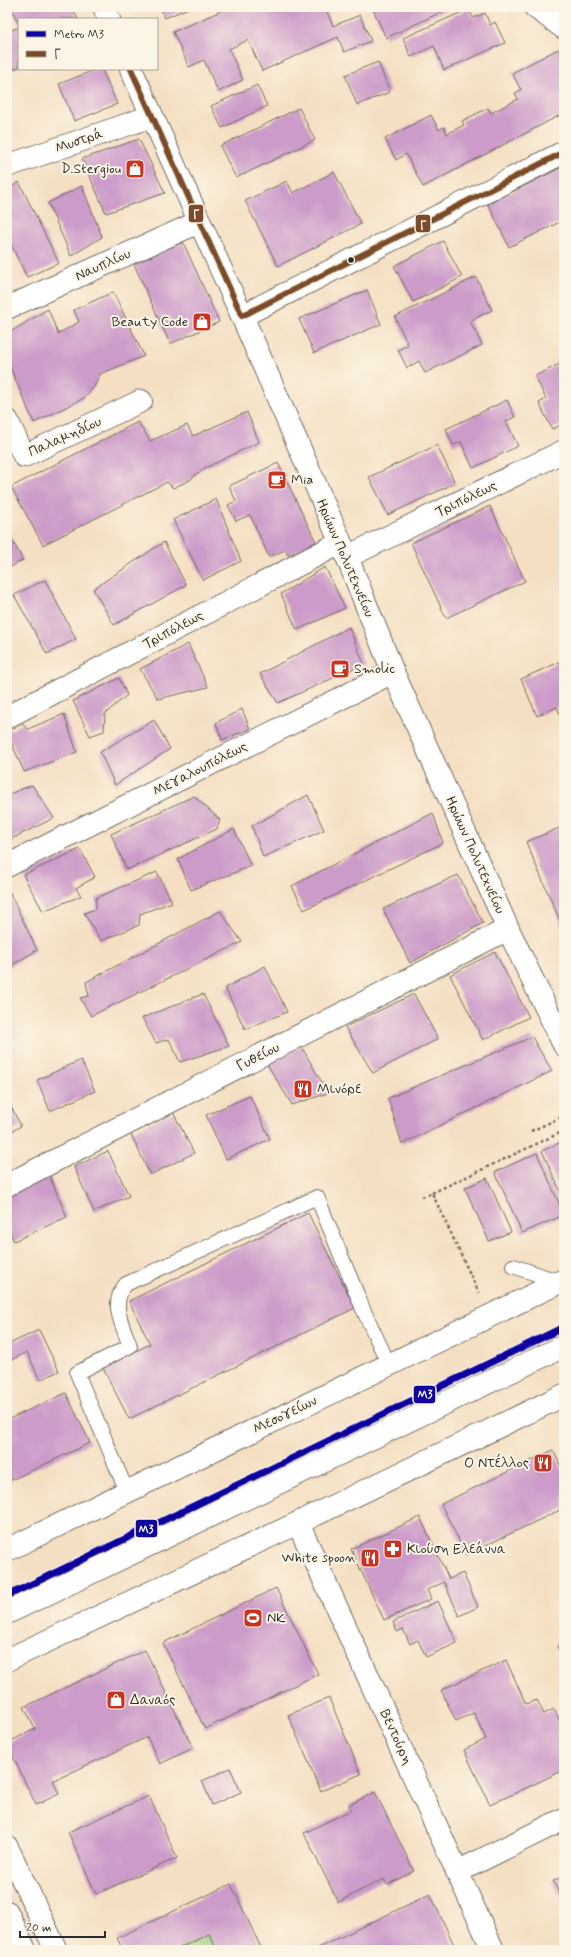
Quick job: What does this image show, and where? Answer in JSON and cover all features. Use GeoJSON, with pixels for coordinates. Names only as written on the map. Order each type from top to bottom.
{"type":"FeatureCollection","features":[{"type":"Feature","properties":{"kind":"street"},"geometry":{"type":"LineString","coordinates":[[104,7],[109,18]]}},
{"type":"Feature","properties":{"kind":"street"},"geometry":{"type":"LineString","coordinates":[[535,7],[564,28]]}},
{"type":"Feature","properties":{"kind":"street","name":"Ηρώων Πολυτεχνείου"},"geometry":{"type":"LineString","coordinates":[[131,70],[242,316],[343,550],[393,672],[508,929],[564,1045]]}},
{"type":"Feature","properties":{"kind":"street","name":"Μυστρά"},"geometry":{"type":"LineString","coordinates":[[7,166],[152,116]]}},
{"type":"Feature","properties":{"kind":"street"},"geometry":{"type":"LineString","coordinates":[[242,316],[564,152]]}},
{"type":"Feature","properties":{"kind":"street","name":"Ναυπλίου"},"geometry":{"type":"LineString","coordinates":[[7,308],[199,222]]}},
{"type":"Feature","properties":{"kind":"street","name":"Παλαμηδίου"},"geometry":{"type":"LineString","coordinates":[[7,420],[24,456],[141,401]]}},
{"type":"Feature","properties":{"kind":"street","name":"Τριπόλεως"},"geometry":{"type":"LineString","coordinates":[[7,717],[343,550],[564,451]]}},
{"type":"Feature","properties":{"kind":"street","name":"Μεγαλουπόλεως"},"geometry":{"type":"LineString","coordinates":[[7,866],[393,672]]}},
{"type":"Feature","properties":{"kind":"street","name":"Γυθείου"},"geometry":{"type":"LineString","coordinates":[[7,1185],[508,929]]}},
{"type":"Feature","properties":{"kind":"street","name":"Μεσογείων"},"geometry":{"type":"LineString","coordinates":[[7,1550],[562,1281]]}},
{"type":"Feature","properties":{"kind":"street"},"geometry":{"type":"LineString","coordinates":[[7,1613],[564,1346]]}},
{"type":"Feature","properties":{"kind":"street"},"geometry":{"type":"LineString","coordinates":[[7,1660],[298,1523],[564,1395]]}},
{"type":"Feature","properties":{"kind":"street","name":"Βεντούρη"},"geometry":{"type":"LineString","coordinates":[[298,1523],[493,1950]]}},
{"type":"Feature","properties":{"kind":"street"},"geometry":{"type":"LineString","coordinates":[[457,1872],[564,1819]]}},
{"type":"Feature","properties":{"kind":"street"},"geometry":{"type":"LineString","coordinates":[[7,1847],[56,1950]]}},
{"type":"Feature","properties":{"kind":"street"},"geometry":{"type":"LineString","coordinates":[[7,1912],[26,1950]]}},
{"type":"Feature","properties":{"kind":"lane"},"geometry":{"type":"LineString","coordinates":[[126,1492],[77,1373],[130,1346],[117,1307],[121,1290],[126,1284],[317,1197],[363,1309],[389,1365]]}},
{"type":"Feature","properties":{"kind":"lane"},"geometry":{"type":"LineString","coordinates":[[513,1266],[562,1281]]}},
{"type":"Feature","properties":{"kind":"path"},"geometry":{"type":"LineString","coordinates":[[531,1131],[564,1116]]}},
{"type":"Feature","properties":{"kind":"path"},"geometry":{"type":"LineString","coordinates":[[422,1197],[564,1131]]}},
{"type":"Feature","properties":{"kind":"path"},"geometry":{"type":"LineString","coordinates":[[432,1193],[490,1316]]}},
{"type":"Feature","properties":{"kind":"green space"},"geometry":{"type":"Polygon","coordinates":[[[209,1935],[216,1950],[178,1950],[209,1935]]]}},
{"type":"Feature","properties":{"kind":"building"},"geometry":{"type":"Polygon","coordinates":[[[11,7],[72,7],[78,18],[18,18],[18,23],[11,7]]]}},
{"type":"Feature","properties":{"kind":"building"},"geometry":{"type":"Polygon","coordinates":[[[160,7],[191,7],[165,18],[160,7]]]}},
{"type":"Feature","properties":{"kind":"building"},"geometry":{"type":"Polygon","coordinates":[[[230,7],[325,7],[333,26],[360,15],[371,41],[344,52],[338,37],[262,71],[248,40],[229,49],[243,80],[218,92],[204,60],[189,67],[173,32],[230,7]]]}},
{"type":"Feature","properties":{"kind":"building"},"geometry":{"type":"Polygon","coordinates":[[[372,7],[452,7],[386,38],[372,7]]]}},
{"type":"Feature","properties":{"kind":"building"},"geometry":{"type":"Polygon","coordinates":[[[469,9],[473,18],[485,13],[490,25],[495,22],[505,43],[444,70],[434,46],[411,57],[403,38],[469,9]]]}},
{"type":"Feature","properties":{"kind":"building"},"geometry":{"type":"Polygon","coordinates":[[[18,27],[18,67],[7,72],[7,32],[18,27]]]}},
{"type":"Feature","properties":{"kind":"building"},"geometry":{"type":"Polygon","coordinates":[[[558,49],[564,60],[564,113],[423,187],[406,154],[396,160],[385,139],[431,115],[439,130],[444,127],[447,134],[464,125],[462,121],[488,108],[491,113],[518,99],[515,93],[521,90],[512,73],[558,49]]]}},
{"type":"Feature","properties":{"kind":"building"},"geometry":{"type":"Polygon","coordinates":[[[378,62],[390,92],[357,105],[345,75],[378,62]]]}},
{"type":"Feature","properties":{"kind":"building"},"geometry":{"type":"Polygon","coordinates":[[[94,70],[102,70],[117,104],[74,121],[59,84],[94,70]]]}},
{"type":"Feature","properties":{"kind":"building"},"geometry":{"type":"Polygon","coordinates":[[[257,85],[267,106],[222,128],[211,106],[257,85]]]}},
{"type":"Feature","properties":{"kind":"building"},"geometry":{"type":"Polygon","coordinates":[[[299,108],[315,140],[236,178],[220,146],[299,108]]]}},
{"type":"Feature","properties":{"kind":"building"},"geometry":{"type":"Polygon","coordinates":[[[139,139],[165,193],[106,213],[82,159],[139,139]]]}},
{"type":"Feature","properties":{"kind":"building"},"geometry":{"type":"Polygon","coordinates":[[[564,166],[564,220],[509,247],[488,204],[564,166]]]}},
{"type":"Feature","properties":{"kind":"building"},"geometry":{"type":"Polygon","coordinates":[[[334,172],[361,224],[278,266],[245,201],[287,181],[293,193],[334,172]]]}},
{"type":"Feature","properties":{"kind":"building"},"geometry":{"type":"Polygon","coordinates":[[[19,182],[59,263],[27,277],[7,237],[7,190],[19,182]]]}},
{"type":"Feature","properties":{"kind":"building"},"geometry":{"type":"Polygon","coordinates":[[[82,186],[102,237],[71,256],[48,203],[82,186]]]}},
{"type":"Feature","properties":{"kind":"building"},"geometry":{"type":"Polygon","coordinates":[[[443,241],[462,277],[413,302],[394,266],[443,241]]]}},
{"type":"Feature","properties":{"kind":"building"},"geometry":{"type":"Polygon","coordinates":[[[183,242],[219,322],[170,344],[134,264],[183,242]]]}},
{"type":"Feature","properties":{"kind":"building"},"geometry":{"type":"Polygon","coordinates":[[[476,277],[492,310],[470,321],[482,345],[425,373],[419,361],[407,368],[398,350],[408,345],[395,317],[476,277]]]}},
{"type":"Feature","properties":{"kind":"building"},"geometry":{"type":"Polygon","coordinates":[[[367,290],[381,324],[314,353],[299,319],[367,290]]]}},
{"type":"Feature","properties":{"kind":"building"},"geometry":{"type":"Polygon","coordinates":[[[113,292],[144,356],[100,374],[94,387],[84,398],[34,423],[7,360],[7,334],[48,309],[58,334],[79,322],[74,310],[113,292]]]}},
{"type":"Feature","properties":{"kind":"building"},"geometry":{"type":"Polygon","coordinates":[[[564,362],[564,424],[552,429],[539,403],[546,399],[535,376],[564,362]]]}},
{"type":"Feature","properties":{"kind":"building"},"geometry":{"type":"Polygon","coordinates":[[[507,400],[515,417],[506,421],[518,446],[473,468],[461,442],[453,445],[446,429],[507,400]]]}},
{"type":"Feature","properties":{"kind":"building"},"geometry":{"type":"Polygon","coordinates":[[[247,412],[259,442],[201,470],[190,480],[173,488],[167,482],[43,545],[11,487],[138,422],[150,441],[187,425],[193,436],[247,412]]]}},
{"type":"Feature","properties":{"kind":"building"},"geometry":{"type":"Polygon","coordinates":[[[437,445],[455,483],[388,515],[369,477],[437,445]]]}},
{"type":"Feature","properties":{"kind":"building"},"geometry":{"type":"Polygon","coordinates":[[[278,463],[316,542],[288,555],[285,550],[269,557],[250,515],[236,521],[228,505],[236,501],[229,486],[278,463]]]}},
{"type":"Feature","properties":{"kind":"building"},"geometry":{"type":"Polygon","coordinates":[[[216,499],[241,561],[203,580],[173,520],[216,499]]]}},
{"type":"Feature","properties":{"kind":"building"},"geometry":{"type":"Polygon","coordinates":[[[490,506],[525,581],[446,618],[411,543],[490,506]]]}},
{"type":"Feature","properties":{"kind":"building"},"geometry":{"type":"Polygon","coordinates":[[[7,531],[23,560],[7,569],[7,531]]]}},
{"type":"Feature","properties":{"kind":"building"},"geometry":{"type":"Polygon","coordinates":[[[164,542],[186,585],[114,625],[93,589],[164,542]]]}},
{"type":"Feature","properties":{"kind":"building"},"geometry":{"type":"Polygon","coordinates":[[[325,567],[345,608],[297,630],[281,594],[325,567]]]}},
{"type":"Feature","properties":{"kind":"building"},"geometry":{"type":"Polygon","coordinates":[[[45,580],[76,639],[47,654],[14,595],[45,580]]]}},
{"type":"Feature","properties":{"kind":"building"},"geometry":{"type":"Polygon","coordinates":[[[349,627],[364,664],[278,703],[260,674],[349,627]]]}},
{"type":"Feature","properties":{"kind":"building"},"geometry":{"type":"Polygon","coordinates":[[[188,644],[208,687],[158,699],[140,669],[188,644]]]}},
{"type":"Feature","properties":{"kind":"building"},"geometry":{"type":"Polygon","coordinates":[[[564,660],[564,723],[557,707],[537,716],[521,679],[564,660]]]}},
{"type":"Feature","properties":{"kind":"building"},"geometry":{"type":"Polygon","coordinates":[[[119,678],[127,695],[105,714],[104,731],[90,736],[73,701],[119,678]]]}},
{"type":"Feature","properties":{"kind":"building"},"geometry":{"type":"Polygon","coordinates":[[[242,709],[250,729],[222,740],[216,723],[242,709]]]}},
{"type":"Feature","properties":{"kind":"building"},"geometry":{"type":"Polygon","coordinates":[[[64,714],[77,752],[24,772],[7,732],[22,724],[28,729],[64,714]]]}},
{"type":"Feature","properties":{"kind":"building"},"geometry":{"type":"Polygon","coordinates":[[[154,720],[170,749],[115,785],[100,752],[154,720]]]}},
{"type":"Feature","properties":{"kind":"building"},"geometry":{"type":"Polygon","coordinates":[[[32,785],[54,818],[7,841],[7,795],[32,785]]]}},
{"type":"Feature","properties":{"kind":"building"},"geometry":{"type":"Polygon","coordinates":[[[308,795],[324,830],[263,857],[252,826],[308,795]]]}},
{"type":"Feature","properties":{"kind":"building"},"geometry":{"type":"Polygon","coordinates":[[[194,796],[220,820],[217,829],[127,870],[111,834],[194,796]]]}},
{"type":"Feature","properties":{"kind":"building"},"geometry":{"type":"Polygon","coordinates":[[[433,813],[443,843],[304,910],[292,886],[433,813]]]}},
{"type":"Feature","properties":{"kind":"building"},"geometry":{"type":"Polygon","coordinates":[[[564,826],[564,928],[563,928],[526,842],[564,826]]]}},
{"type":"Feature","properties":{"kind":"building"},"geometry":{"type":"Polygon","coordinates":[[[234,829],[251,866],[191,890],[178,859],[234,829]]]}},
{"type":"Feature","properties":{"kind":"building"},"geometry":{"type":"Polygon","coordinates":[[[80,849],[95,877],[76,888],[81,896],[43,911],[23,875],[80,849]]]}},
{"type":"Feature","properties":{"kind":"building"},"geometry":{"type":"Polygon","coordinates":[[[157,872],[172,902],[140,914],[139,925],[101,941],[84,913],[96,909],[96,898],[157,872]]]}},
{"type":"Feature","properties":{"kind":"building"},"geometry":{"type":"Polygon","coordinates":[[[458,875],[483,923],[410,963],[383,909],[458,875]]]}},
{"type":"Feature","properties":{"kind":"building"},"geometry":{"type":"Polygon","coordinates":[[[7,887],[37,950],[7,968],[7,887]]]}},
{"type":"Feature","properties":{"kind":"building"},"geometry":{"type":"Polygon","coordinates":[[[220,911],[242,942],[91,1016],[80,998],[89,996],[86,982],[220,911]]]}},
{"type":"Feature","properties":{"kind":"building"},"geometry":{"type":"Polygon","coordinates":[[[495,952],[529,1017],[483,1040],[450,975],[495,952]]]}},
{"type":"Feature","properties":{"kind":"building"},"geometry":{"type":"Polygon","coordinates":[[[265,966],[287,1012],[245,1029],[225,988],[265,966]]]}},
{"type":"Feature","properties":{"kind":"building"},"geometry":{"type":"Polygon","coordinates":[[[203,994],[229,1046],[180,1062],[169,1039],[156,1043],[142,1018],[203,994]]]}},
{"type":"Feature","properties":{"kind":"building"},"geometry":{"type":"Polygon","coordinates":[[[414,994],[438,1039],[373,1073],[345,1027],[414,994]]]}},
{"type":"Feature","properties":{"kind":"building"},"geometry":{"type":"Polygon","coordinates":[[[532,1037],[552,1071],[402,1144],[388,1098],[532,1037]]]}},
{"type":"Feature","properties":{"kind":"building"},"geometry":{"type":"Polygon","coordinates":[[[301,1046],[328,1093],[292,1105],[267,1064],[301,1046]]]}},
{"type":"Feature","properties":{"kind":"building"},"geometry":{"type":"Polygon","coordinates":[[[81,1060],[95,1091],[50,1111],[37,1080],[81,1060]]]}},
{"type":"Feature","properties":{"kind":"building"},"geometry":{"type":"Polygon","coordinates":[[[250,1096],[270,1139],[226,1159],[206,1115],[250,1096]]]}},
{"type":"Feature","properties":{"kind":"building"},"geometry":{"type":"Polygon","coordinates":[[[7,1099],[21,1126],[7,1134],[7,1099]]]}},
{"type":"Feature","properties":{"kind":"building"},"geometry":{"type":"Polygon","coordinates":[[[173,1112],[194,1153],[150,1175],[130,1132],[173,1112]]]}},
{"type":"Feature","properties":{"kind":"building"},"geometry":{"type":"Polygon","coordinates":[[[563,1141],[564,1145],[564,1199],[542,1151],[563,1141]]]}},
{"type":"Feature","properties":{"kind":"building"},"geometry":{"type":"Polygon","coordinates":[[[108,1151],[129,1196],[94,1212],[74,1167],[108,1151]]]}},
{"type":"Feature","properties":{"kind":"building"},"geometry":{"type":"Polygon","coordinates":[[[537,1153],[564,1215],[522,1233],[495,1172],[537,1153]]]}},
{"type":"Feature","properties":{"kind":"building"},"geometry":{"type":"Polygon","coordinates":[[[49,1175],[67,1217],[14,1241],[7,1226],[7,1193],[49,1175]]]}},
{"type":"Feature","properties":{"kind":"building"},"geometry":{"type":"Polygon","coordinates":[[[487,1178],[511,1232],[489,1241],[465,1188],[487,1178]]]}},
{"type":"Feature","properties":{"kind":"building"},"geometry":{"type":"Polygon","coordinates":[[[308,1213],[355,1308],[129,1419],[103,1368],[150,1344],[129,1301],[308,1213]]]}},
{"type":"Feature","properties":{"kind":"building"},"geometry":{"type":"Polygon","coordinates":[[[39,1330],[59,1371],[40,1380],[27,1352],[7,1362],[7,1345],[39,1330]]]}},
{"type":"Feature","properties":{"kind":"building"},"geometry":{"type":"Polygon","coordinates":[[[66,1393],[90,1443],[7,1482],[7,1420],[66,1393]]]}},
{"type":"Feature","properties":{"kind":"building"},"geometry":{"type":"Polygon","coordinates":[[[553,1450],[564,1473],[564,1508],[466,1555],[441,1504],[553,1450]]]}},
{"type":"Feature","properties":{"kind":"building"},"geometry":{"type":"Polygon","coordinates":[[[420,1517],[449,1579],[463,1573],[478,1607],[459,1616],[444,1582],[427,1590],[431,1599],[384,1620],[351,1549],[420,1517]]]}},
{"type":"Feature","properties":{"kind":"building"},"geometry":{"type":"Polygon","coordinates":[[[276,1588],[318,1674],[205,1729],[163,1643],[276,1588]]]}},
{"type":"Feature","properties":{"kind":"building"},"geometry":{"type":"Polygon","coordinates":[[[438,1601],[457,1643],[426,1657],[418,1640],[410,1644],[403,1629],[397,1632],[393,1622],[438,1601]]]}},
{"type":"Feature","properties":{"kind":"building"},"geometry":{"type":"Polygon","coordinates":[[[564,1643],[564,1662],[557,1646],[564,1643]]]}},
{"type":"Feature","properties":{"kind":"building"},"geometry":{"type":"Polygon","coordinates":[[[145,1650],[193,1748],[160,1764],[147,1737],[53,1781],[59,1794],[36,1805],[7,1744],[35,1729],[24,1707],[145,1650]]]}},
{"type":"Feature","properties":{"kind":"building"},"geometry":{"type":"Polygon","coordinates":[[[506,1660],[526,1704],[537,1700],[544,1714],[554,1709],[564,1729],[564,1737],[560,1739],[564,1748],[564,1770],[490,1805],[464,1750],[486,1739],[474,1713],[456,1721],[441,1690],[506,1660]]]}},
{"type":"Feature","properties":{"kind":"building"},"geometry":{"type":"Polygon","coordinates":[[[329,1698],[361,1774],[321,1791],[288,1715],[329,1698]]]}},
{"type":"Feature","properties":{"kind":"building"},"geometry":{"type":"Polygon","coordinates":[[[230,1768],[241,1792],[212,1805],[202,1781],[230,1768]]]}},
{"type":"Feature","properties":{"kind":"building"},"geometry":{"type":"Polygon","coordinates":[[[375,1792],[414,1871],[387,1885],[384,1879],[338,1902],[304,1833],[351,1810],[349,1805],[375,1792]]]}},
{"type":"Feature","properties":{"kind":"building"},"geometry":{"type":"Polygon","coordinates":[[[149,1796],[177,1858],[96,1894],[68,1832],[149,1796]]]}},
{"type":"Feature","properties":{"kind":"building"},"geometry":{"type":"Polygon","coordinates":[[[564,1876],[564,1903],[553,1881],[564,1876]]]}},
{"type":"Feature","properties":{"kind":"building"},"geometry":{"type":"Polygon","coordinates":[[[231,1884],[262,1950],[217,1950],[209,1934],[175,1950],[123,1950],[117,1938],[231,1884]]]}},
{"type":"Feature","properties":{"kind":"building"},"geometry":{"type":"Polygon","coordinates":[[[430,1894],[456,1949],[314,1950],[430,1894]]]}},
{"type":"Feature","properties":{"kind":"metro line","name":"Μ3"},"geometry":{"type":"LineString","coordinates":[[7,1596],[564,1327]]}},
{"type":"Feature","properties":{"kind":"transit line","name":"Γ"},"geometry":{"type":"LineString","coordinates":[[131,70],[242,316],[564,152]]}},
{"type":"Feature","properties":{"kind":"place","name":"D.Stergiou"},"geometry":{"type":"Point","coordinates":[135,169]}},
{"type":"Feature","properties":{"kind":"place","name":"Beauty Code"},"geometry":{"type":"Point","coordinates":[202,322]}},
{"type":"Feature","properties":{"kind":"place","name":"Mia"},"geometry":{"type":"Point","coordinates":[277,480]}},
{"type":"Feature","properties":{"kind":"place","name":"Smolic"},"geometry":{"type":"Point","coordinates":[340,669]}},
{"type":"Feature","properties":{"kind":"place","name":"Μινόρε"},"geometry":{"type":"Point","coordinates":[303,1089]}},
{"type":"Feature","properties":{"kind":"place","name":"Ο Ντέλλος"},"geometry":{"type":"Point","coordinates":[543,1463]}},
{"type":"Feature","properties":{"kind":"place","name":"Κιούση Ελεάννα"},"geometry":{"type":"Point","coordinates":[393,1549]}},
{"type":"Feature","properties":{"kind":"place","name":"White spoon"},"geometry":{"type":"Point","coordinates":[370,1558]}},
{"type":"Feature","properties":{"kind":"place","name":"NK"},"geometry":{"type":"Point","coordinates":[253,1618]}},
{"type":"Feature","properties":{"kind":"place","name":"Δαναός"},"geometry":{"type":"Point","coordinates":[116,1700]}}]}
